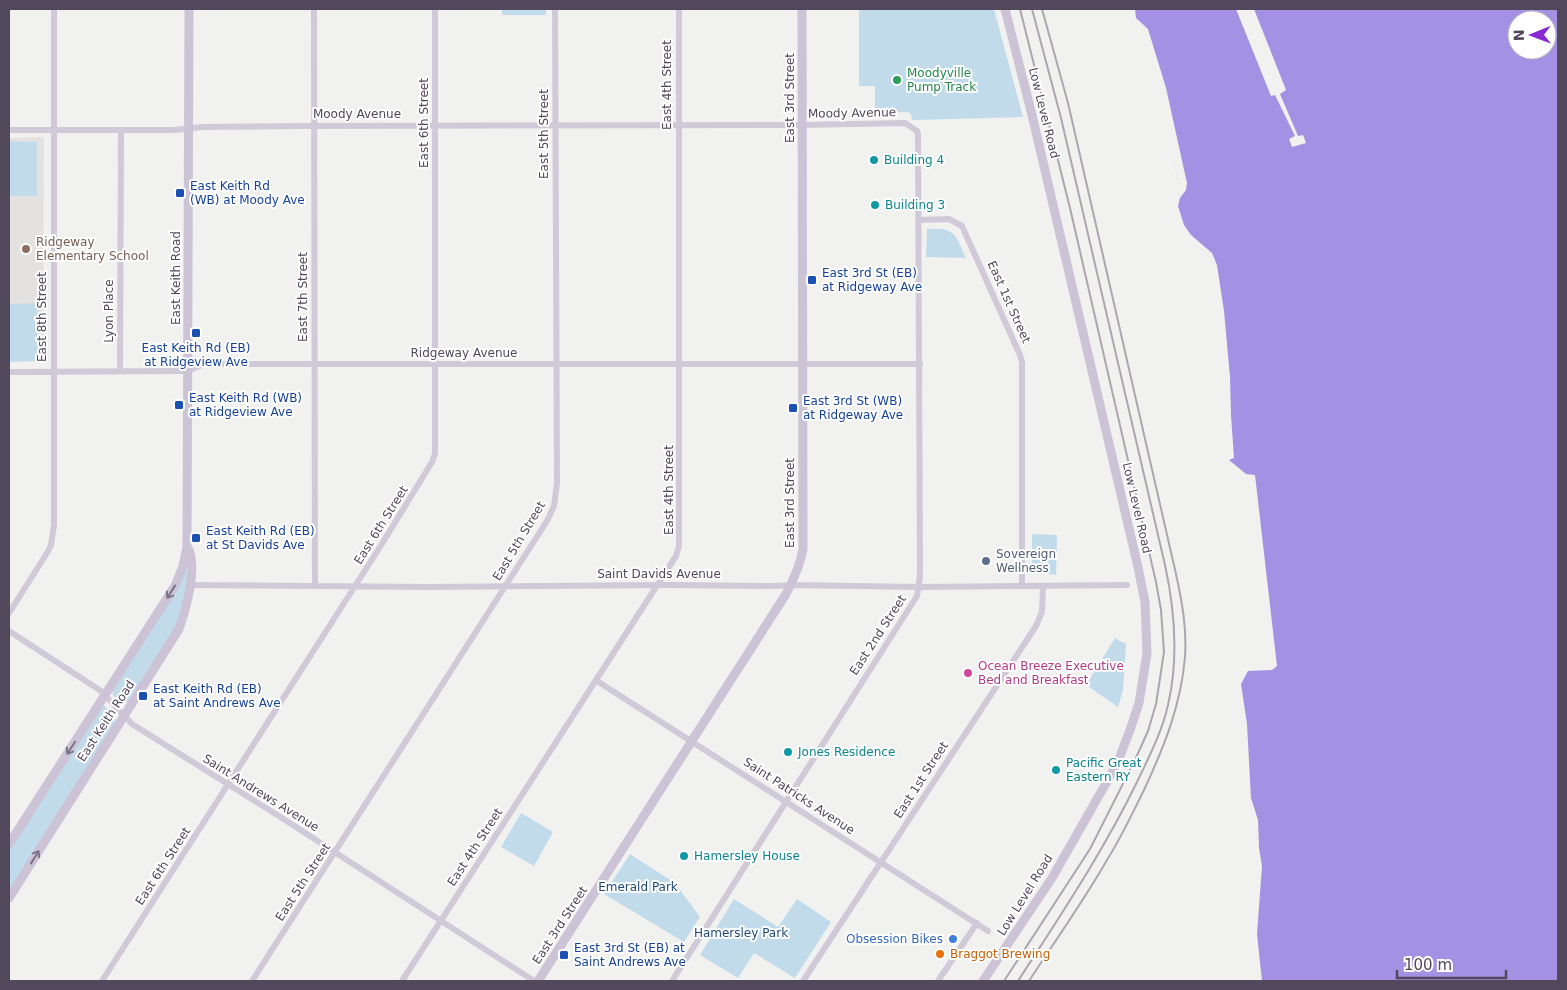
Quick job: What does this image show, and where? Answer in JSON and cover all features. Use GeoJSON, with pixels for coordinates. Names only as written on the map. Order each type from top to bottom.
{"type":"FeatureCollection","features":[{"type":"Feature","properties":{"kind":"street","name":"East 8th Street"},"geometry":{"type":"LineString","coordinates":[[9,613],[47,554],[54,535],[54,9]]}},
{"type":"Feature","properties":{"kind":"street","name":"East Keith Road"},"geometry":{"type":"LineString","coordinates":[[9,844],[175,586],[183,566],[187,547],[188,9]]}},
{"type":"Feature","properties":{"kind":"street","name":"East 7th Street"},"geometry":{"type":"LineString","coordinates":[[314,9],[315,586]]}},
{"type":"Feature","properties":{"kind":"street","name":"East 6th Street"},"geometry":{"type":"LineString","coordinates":[[102,981],[411,499],[432,462],[435,447],[435,9]]}},
{"type":"Feature","properties":{"kind":"street","name":"East 5th Street"},"geometry":{"type":"LineString","coordinates":[[252,981],[548,521],[556,498],[555,9]]}},
{"type":"Feature","properties":{"kind":"street","name":"East 4th Street"},"geometry":{"type":"LineString","coordinates":[[402,981],[676,556],[680,538],[679,9]]}},
{"type":"Feature","properties":{"kind":"street","name":"East 3rd Street"},"geometry":{"type":"LineString","coordinates":[[536,981],[692,742],[791,584],[798,569],[803,549],[802,9]]}},
{"type":"Feature","properties":{"kind":"street","name":"Low Level Road"},"geometry":{"type":"LineString","coordinates":[[983,981],[1052,878],[1117,764],[1139,703],[1147,653],[1145,602],[1138,567],[1041,153],[1004,9]]}},
{"type":"Feature","properties":{"kind":"street","name":"Moody Avenue"},"geometry":{"type":"LineString","coordinates":[[9,130],[174,130],[220,126],[802,125],[905,123],[914,128]]}},
{"type":"Feature","properties":{"kind":"street","name":"East 2nd Street"},"geometry":{"type":"LineString","coordinates":[[672,981],[917,596],[919,587],[920,364],[918,135],[914,128]]}},
{"type":"Feature","properties":{"kind":"street","name":"Lyon Place"},"geometry":{"type":"LineString","coordinates":[[120,131],[120,371]]}},
{"type":"Feature","properties":{"kind":"street","name":"East 1st Street"},"geometry":{"type":"LineString","coordinates":[[919,220],[949,219],[962,226],[1022,362],[1022,586]]}},
{"type":"Feature","properties":{"kind":"street","name":"Ridgeway Avenue"},"geometry":{"type":"LineString","coordinates":[[9,372],[188,370],[204,364],[920,364]]}},
{"type":"Feature","properties":{"kind":"street","name":"East Keith Road"},"geometry":{"type":"LineString","coordinates":[[9,898],[179,629],[186,608],[190,586],[191,555],[187,547]]}},
{"type":"Feature","properties":{"kind":"street","name":"Saint Davids Avenue"},"geometry":{"type":"LineString","coordinates":[[190,586],[773,586],[791,584],[1043,587],[1126,585]]}},
{"type":"Feature","properties":{"kind":"street","name":"East 1st Street"},"geometry":{"type":"LineString","coordinates":[[803,981],[1036,626],[1042,612],[1043,587]]}},
{"type":"Feature","properties":{"kind":"street","name":"Saint Andrews Avenue"},"geometry":{"type":"LineString","coordinates":[[9,631],[105,695],[124,716],[139,728],[536,981]]}},
{"type":"Feature","properties":{"kind":"street","name":"Saint Patricks Avenue"},"geometry":{"type":"LineString","coordinates":[[597,681],[988,931]]}},
{"type":"Feature","properties":{"kind":"street"},"geometry":{"type":"LineString","coordinates":[[938,981],[977,923]]}},
{"type":"Feature","properties":{"kind":"shaded area"},"geometry":{"type":"Polygon","coordinates":[[[1132,9],[1558,9],[1558,981],[1262,981],[1257,934],[1262,866],[1258,820],[1251,798],[1247,724],[1241,684],[1248,671],[1272,670],[1277,666],[1255,475],[1246,474],[1229,460],[1225,414],[1225,360],[1211,265],[1185,236],[1174,204],[1180,189],[1145,33],[1134,20],[1132,9]]]}},
{"type":"Feature","properties":{"kind":"shaded area","name":"Ridgeway Elementary School"},"geometry":{"type":"Polygon","coordinates":[[[44,137],[43,360],[9,360],[9,138],[44,137]]]}},
{"type":"Feature","properties":{"kind":"green space"},"geometry":{"type":"Polygon","coordinates":[[[502,9],[546,9],[546,15],[502,15],[502,9]]]}},
{"type":"Feature","properties":{"kind":"green space"},"geometry":{"type":"Polygon","coordinates":[[[859,9],[994,9],[1023,117],[912,120],[911,114],[907,112],[875,113],[875,86],[859,86],[859,9]]]}},
{"type":"Feature","properties":{"kind":"green space"},"geometry":{"type":"Polygon","coordinates":[[[9,141],[37,142],[37,196],[9,196],[9,141]]]}},
{"type":"Feature","properties":{"kind":"green space"},"geometry":{"type":"Polygon","coordinates":[[[927,229],[944,229],[949,231],[956,238],[966,258],[926,257],[927,229]]]}},
{"type":"Feature","properties":{"kind":"green space"},"geometry":{"type":"Polygon","coordinates":[[[37,303],[39,361],[9,362],[9,304],[37,303]]]}},
{"type":"Feature","properties":{"kind":"green space"},"geometry":{"type":"Polygon","coordinates":[[[1032,534],[1057,535],[1056,575],[1040,573],[1038,567],[1032,565],[1032,534]]]}},
{"type":"Feature","properties":{"kind":"green space"},"geometry":{"type":"Polygon","coordinates":[[[187,557],[187,591],[177,625],[129,702],[120,702],[113,695],[112,690],[187,557]]]}},
{"type":"Feature","properties":{"kind":"green space"},"geometry":{"type":"Polygon","coordinates":[[[1115,638],[1126,644],[1123,690],[1118,707],[1086,685],[1115,638]]]}},
{"type":"Feature","properties":{"kind":"green space"},"geometry":{"type":"Polygon","coordinates":[[[102,704],[115,716],[115,724],[9,890],[9,851],[102,704]]]}},
{"type":"Feature","properties":{"kind":"green space"},"geometry":{"type":"Polygon","coordinates":[[[521,813],[553,832],[534,866],[501,847],[521,813]]]}},
{"type":"Feature","properties":{"kind":"green space","name":"Emerald Park"},"geometry":{"type":"Polygon","coordinates":[[[630,854],[675,883],[700,917],[684,942],[604,894],[630,854]]]}},
{"type":"Feature","properties":{"kind":"green space","name":"Hamersley Park"},"geometry":{"type":"Polygon","coordinates":[[[734,899],[778,927],[797,899],[831,922],[795,978],[754,953],[738,978],[700,955],[734,899]]]}},
{"type":"Feature","properties":{"kind":"pier"},"geometry":{"type":"Polygon","coordinates":[[[1130,9],[1135,9],[1136,18],[1148,29],[1166,88],[1187,183],[1186,190],[1180,198],[1178,206],[1184,225],[1191,235],[1212,253],[1217,265],[1224,311],[1230,377],[1234,458],[1229,460],[1227,458],[1223,414],[1223,360],[1209,265],[1193,245],[1183,237],[1171,205],[1173,195],[1179,185],[1143,34],[1132,21],[1130,9]]]}},
{"type":"Feature","properties":{"kind":"pier"},"geometry":{"type":"Polygon","coordinates":[[[1236,9],[1254,9],[1286,90],[1280,94],[1298,136],[1303,135],[1306,143],[1292,147],[1289,139],[1295,136],[1275,95],[1271,96],[1236,9]]]}},
{"type":"Feature","properties":{"kind":"railway"},"geometry":{"type":"LineString","coordinates":[[1004,981],[1090,849],[1135,760],[1148,731],[1156,704],[1164,652],[1161,610],[1156,582],[1070,208],[1020,9]]}},
{"type":"Feature","properties":{"kind":"railway"},"geometry":{"type":"LineString","coordinates":[[1018,981],[1095,859],[1124,808],[1146,763],[1159,735],[1168,705],[1175,652],[1173,617],[1165,565],[1061,118],[1032,9]]}},
{"type":"Feature","properties":{"kind":"railway"},"geometry":{"type":"LineString","coordinates":[[1029,981],[1098,876],[1122,835],[1144,790],[1165,742],[1176,709],[1185,657],[1184,615],[1176,574],[1068,103],[1042,9]]}},
{"type":"Feature","properties":{"kind":"place","name":"Moodyville Pump Track"},"geometry":{"type":"Point","coordinates":[897,80]}},
{"type":"Feature","properties":{"kind":"place","name":"Building 4"},"geometry":{"type":"Point","coordinates":[874,160]}},
{"type":"Feature","properties":{"kind":"place","name":"East Keith Rd (WB) at Moody Ave"},"geometry":{"type":"Point","coordinates":[180,193]}},
{"type":"Feature","properties":{"kind":"place","name":"Building 3"},"geometry":{"type":"Point","coordinates":[875,205]}},
{"type":"Feature","properties":{"kind":"place","name":"Ridgeway Elementary School"},"geometry":{"type":"Point","coordinates":[26,249]}},
{"type":"Feature","properties":{"kind":"place","name":"East 3rd St (EB) at Ridgeway Ave"},"geometry":{"type":"Point","coordinates":[812,280]}},
{"type":"Feature","properties":{"kind":"place","name":"East Keith Rd (EB) at Ridgeview Ave"},"geometry":{"type":"Point","coordinates":[196,333]}},
{"type":"Feature","properties":{"kind":"place","name":"East Keith Rd (WB) at Ridgeview Ave"},"geometry":{"type":"Point","coordinates":[179,405]}},
{"type":"Feature","properties":{"kind":"place","name":"East 3rd St (WB) at Ridgeway Ave"},"geometry":{"type":"Point","coordinates":[793,408]}},
{"type":"Feature","properties":{"kind":"place","name":"East Keith Rd (EB) at St Davids Ave"},"geometry":{"type":"Point","coordinates":[196,538]}},
{"type":"Feature","properties":{"kind":"place","name":"Sovereign Wellness"},"geometry":{"type":"Point","coordinates":[986,561]}},
{"type":"Feature","properties":{"kind":"place","name":"Ocean Breeze Executive Bed and Breakfast"},"geometry":{"type":"Point","coordinates":[968,673]}},
{"type":"Feature","properties":{"kind":"place","name":"East Keith Rd (EB) at Saint Andrews Ave"},"geometry":{"type":"Point","coordinates":[143,696]}},
{"type":"Feature","properties":{"kind":"place","name":"Jones Residence"},"geometry":{"type":"Point","coordinates":[788,752]}},
{"type":"Feature","properties":{"kind":"place","name":"Pacific Great Eastern RY"},"geometry":{"type":"Point","coordinates":[1056,770]}},
{"type":"Feature","properties":{"kind":"place","name":"Hamersley House"},"geometry":{"type":"Point","coordinates":[684,856]}},
{"type":"Feature","properties":{"kind":"place","name":"Obsession Bikes"},"geometry":{"type":"Point","coordinates":[953,939]}},
{"type":"Feature","properties":{"kind":"place","name":"Braggot Brewing"},"geometry":{"type":"Point","coordinates":[940,954]}},
{"type":"Feature","properties":{"kind":"place","name":"East 3rd St (EB) at Saint Andrews Ave"},"geometry":{"type":"Point","coordinates":[564,955]}}]}
